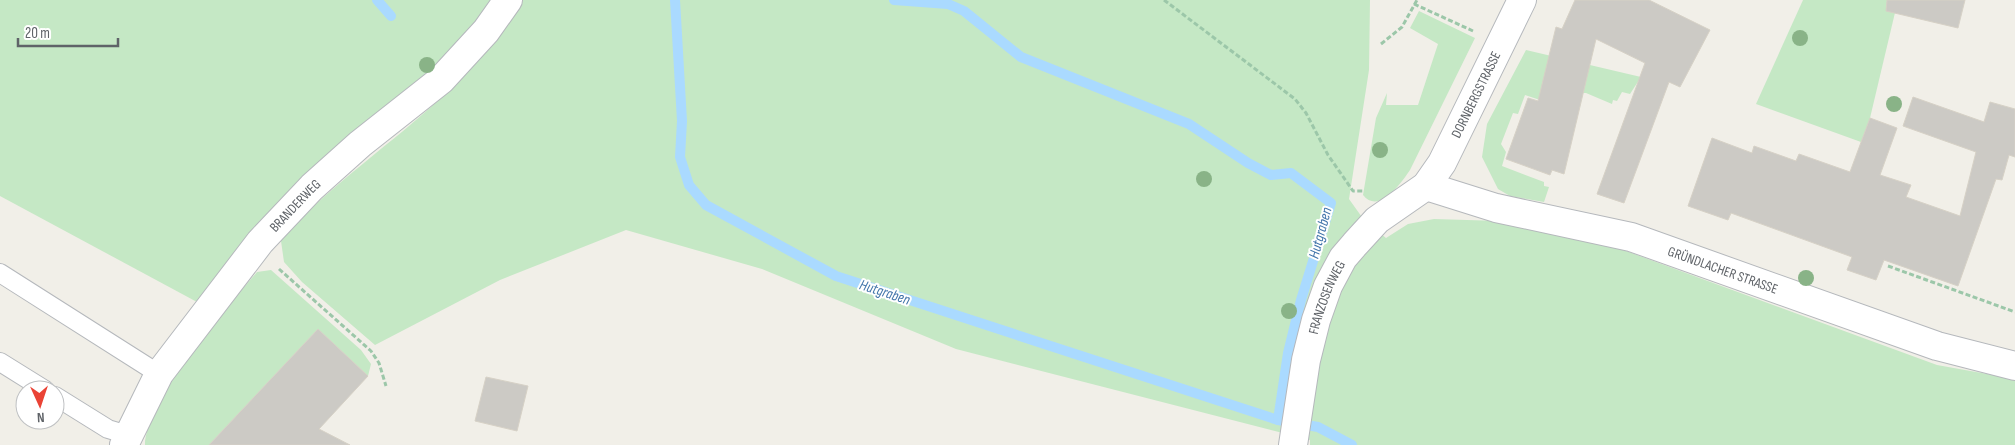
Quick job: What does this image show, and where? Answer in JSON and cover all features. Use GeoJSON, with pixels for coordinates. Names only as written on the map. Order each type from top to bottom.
{"type":"FeatureCollection","features":[{"type":"Feature","properties":{"kind":"street","name":"BRANDERWEG"},"geometry":{"type":"LineString","coordinates":[[126,440],[159,374],[255,248],[312,187],[360,144],[441,80],[486,31],[508,0]]}},
{"type":"Feature","properties":{"kind":"street","name":"DORNBERGSTRASSE"},"geometry":{"type":"LineString","coordinates":[[1426,186],[1442,163],[1522,0]]}},
{"type":"Feature","properties":{"kind":"street","name":"GRÜNDLACHER STRASSE"},"geometry":{"type":"LineString","coordinates":[[1426,186],[1496,208],[1631,237],[1937,346],[2015,366]]}},
{"type":"Feature","properties":{"kind":"street","name":"FRANZOSENWEG"},"geometry":{"type":"LineString","coordinates":[[1294,439],[1298,401],[1316,320],[1328,286],[1344,258],[1377,220],[1426,186]]}},
{"type":"Feature","properties":{"kind":"lane"},"geometry":{"type":"LineString","coordinates":[[2,277],[159,374]]}},
{"type":"Feature","properties":{"kind":"lane"},"geometry":{"type":"LineString","coordinates":[[0,362],[29,380]]}},
{"type":"Feature","properties":{"kind":"lane"},"geometry":{"type":"LineString","coordinates":[[65,402],[126,440]]}},
{"type":"Feature","properties":{"kind":"path"},"geometry":{"type":"LineString","coordinates":[[1164,0],[1295,99],[1306,113],[1328,155],[1353,191],[1368,191]]}},
{"type":"Feature","properties":{"kind":"path"},"geometry":{"type":"LineString","coordinates":[[1381,44],[1402,27],[1416,0]]}},
{"type":"Feature","properties":{"kind":"path"},"geometry":{"type":"LineString","coordinates":[[1414,4],[1500,44]]}},
{"type":"Feature","properties":{"kind":"path"},"geometry":{"type":"LineString","coordinates":[[255,248],[371,351],[379,363],[386,386]]}},
{"type":"Feature","properties":{"kind":"path"},"geometry":{"type":"LineString","coordinates":[[1888,266],[2015,312]]}},
{"type":"Feature","properties":{"kind":"green space"},"geometry":{"type":"Polygon","coordinates":[[[0,0],[493,0],[446,59],[197,302],[0,196],[0,0]]]}},
{"type":"Feature","properties":{"kind":"green space"},"geometry":{"type":"Polygon","coordinates":[[[523,0],[1370,0],[1369,70],[1349,199],[1364,220],[1386,238],[1408,224],[1434,219],[1500,221],[1607,244],[1937,365],[2015,379],[2015,445],[1310,445],[1310,440],[956,349],[762,269],[626,230],[500,280],[375,345],[302,282],[284,262],[281,241],[326,195],[457,83],[493,43],[523,0]]]}},
{"type":"Feature","properties":{"kind":"green space"},"geometry":{"type":"Polygon","coordinates":[[[1803,0],[1898,0],[1870,118],[1861,142],[1756,104],[1803,0]]]}},
{"type":"Feature","properties":{"kind":"green space"},"geometry":{"type":"Polygon","coordinates":[[[1419,11],[1475,38],[1410,170],[1389,195],[1376,201],[1369,200],[1363,195],[1376,118],[1387,93],[1386,105],[1418,105],[1438,44],[1410,28],[1419,11]]]}},
{"type":"Feature","properties":{"kind":"green space"},"geometry":{"type":"Polygon","coordinates":[[[1526,50],[1641,77],[1630,94],[1622,92],[1617,101],[1613,100],[1612,104],[1586,93],[1574,93],[1567,109],[1525,95],[1518,114],[1513,113],[1501,144],[1506,152],[1502,166],[1544,182],[1544,186],[1549,187],[1544,202],[1510,196],[1498,189],[1482,157],[1487,124],[1526,50]]]}},
{"type":"Feature","properties":{"kind":"green space"},"geometry":{"type":"Polygon","coordinates":[[[271,270],[361,350],[371,364],[368,376],[318,329],[209,445],[145,445],[149,426],[159,404],[190,355],[257,272],[271,270]]]}},
{"type":"Feature","properties":{"kind":"building"},"geometry":{"type":"Polygon","coordinates":[[[1575,0],[1649,0],[1710,30],[1680,87],[1669,82],[1624,203],[1597,194],[1645,63],[1596,39],[1564,174],[1552,170],[1550,175],[1506,159],[1528,98],[1538,101],[1556,27],[1562,29],[1575,0]]]}},
{"type":"Feature","properties":{"kind":"building"},"geometry":{"type":"Polygon","coordinates":[[[1887,0],[1965,0],[1958,28],[1886,11],[1887,0]]]}},
{"type":"Feature","properties":{"kind":"building"},"geometry":{"type":"Polygon","coordinates":[[[1913,97],[1984,122],[1990,102],[2015,109],[2015,157],[2009,155],[2002,180],[1996,179],[1958,286],[1884,260],[1876,280],[1847,270],[1852,257],[1731,213],[1728,220],[1688,206],[1712,138],[1752,153],[1754,146],[1796,161],[1799,154],[1850,172],[1870,118],[1897,128],[1880,175],[1911,185],[1906,197],[1960,216],[1976,152],[1903,126],[1913,97]]]}},
{"type":"Feature","properties":{"kind":"building"},"geometry":{"type":"Polygon","coordinates":[[[318,329],[368,376],[319,429],[350,445],[209,445],[318,329]]]}},
{"type":"Feature","properties":{"kind":"building"},"geometry":{"type":"Polygon","coordinates":[[[486,377],[528,386],[517,431],[475,421],[486,377]]]}},
{"type":"Feature","properties":{"kind":"waterway"},"geometry":{"type":"LineString","coordinates":[[377,0],[391,16]]}},
{"type":"Feature","properties":{"kind":"waterway","name":"Hutgraben"},"geometry":{"type":"LineString","coordinates":[[675,0],[682,121],[680,157],[689,185],[706,205],[836,276],[1278,420]]}},
{"type":"Feature","properties":{"kind":"waterway","name":"Hutgraben"},"geometry":{"type":"LineString","coordinates":[[894,0],[948,4],[964,11],[1021,57],[1189,124],[1248,163],[1271,175],[1291,173],[1331,203],[1301,300],[1288,353],[1278,420],[1318,427],[1352,445]]}}]}
